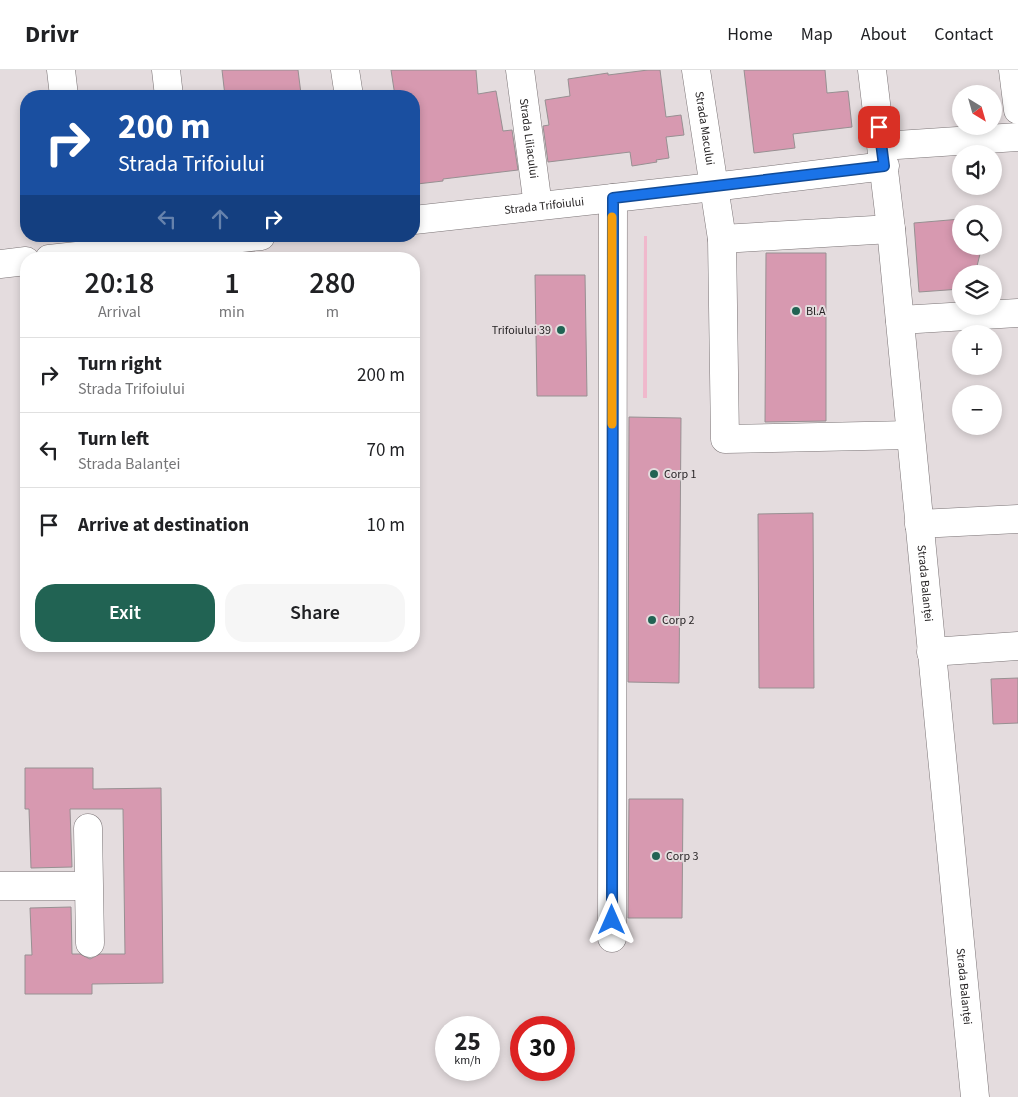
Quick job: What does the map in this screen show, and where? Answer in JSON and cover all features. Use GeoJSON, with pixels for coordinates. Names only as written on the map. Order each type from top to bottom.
{"type":"FeatureCollection","features":[{"type":"Feature","properties":{"kind":"street"},"geometry":{"type":"LineString","coordinates":[[61,70],[63,90]]}},
{"type":"Feature","properties":{"kind":"street"},"geometry":{"type":"LineString","coordinates":[[166,70],[169,90]]}},
{"type":"Feature","properties":{"kind":"street"},"geometry":{"type":"LineString","coordinates":[[346,70],[348,90]]}},
{"type":"Feature","properties":{"kind":"street","name":"Strada Liliacului"},"geometry":{"type":"LineString","coordinates":[[520,70],[538,206]]}},
{"type":"Feature","properties":{"kind":"street","name":"Strada Macului"},"geometry":{"type":"LineString","coordinates":[[696,70],[722,239],[725,439],[910,435]]}},
{"type":"Feature","properties":{"kind":"street","name":"Strada Balanței"},"geometry":{"type":"LineString","coordinates":[[872,70],[891,229],[975,1097]]}},
{"type":"Feature","properties":{"kind":"street"},"geometry":{"type":"LineString","coordinates":[[1013,70],[1018,110]]}},
{"type":"Feature","properties":{"kind":"street","name":"Strada Trifoiului"},"geometry":{"type":"LineString","coordinates":[[420,219],[713,187],[883,156],[1018,137]]}},
{"type":"Feature","properties":{"kind":"street"},"geometry":{"type":"LineString","coordinates":[[612,938],[613,198]]}},
{"type":"Feature","properties":{"kind":"street"},"geometry":{"type":"LineString","coordinates":[[722,239],[891,229]]}},
{"type":"Feature","properties":{"kind":"street"},"geometry":{"type":"LineString","coordinates":[[67,252],[83,246],[154,242]]}},
{"type":"Feature","properties":{"kind":"street"},"geometry":{"type":"LineString","coordinates":[[0,264],[20,262]]}},
{"type":"Feature","properties":{"kind":"street"},"geometry":{"type":"LineString","coordinates":[[900,320],[1018,313]]}},
{"type":"Feature","properties":{"kind":"street"},"geometry":{"type":"LineString","coordinates":[[919,524],[1018,519]]}},
{"type":"Feature","properties":{"kind":"street"},"geometry":{"type":"LineString","coordinates":[[931,652],[1018,646]]}},
{"type":"Feature","properties":{"kind":"street"},"geometry":{"type":"LineString","coordinates":[[88,828],[90,943]]}},
{"type":"Feature","properties":{"kind":"street"},"geometry":{"type":"LineString","coordinates":[[0,886],[88,886]]}},
{"type":"Feature","properties":{"kind":"shaded area"},"geometry":{"type":"Polygon","coordinates":[[[644,236],[647,236],[647,398],[643,398],[644,236]]]}},
{"type":"Feature","properties":{"kind":"building"},"geometry":{"type":"Polygon","coordinates":[[[222,70],[298,70],[300,90],[224,90],[222,70]]]}},
{"type":"Feature","properties":{"kind":"building"},"geometry":{"type":"Polygon","coordinates":[[[391,70],[476,70],[478,94],[496,91],[503,131],[512,130],[518,170],[420,184],[420,90],[394,90],[391,70]]]}},
{"type":"Feature","properties":{"kind":"building"},"geometry":{"type":"Polygon","coordinates":[[[660,70],[666,117],[681,115],[684,135],[666,137],[669,158],[632,166],[630,152],[548,162],[543,126],[549,125],[545,100],[570,96],[568,79],[660,70]]]}},
{"type":"Feature","properties":{"kind":"building"},"geometry":{"type":"Polygon","coordinates":[[[744,70],[825,70],[827,93],[848,91],[852,127],[793,134],[795,148],[754,153],[744,70]]]}},
{"type":"Feature","properties":{"kind":"building"},"geometry":{"type":"Polygon","coordinates":[[[952,220],[952,255],[980,255],[977,265],[952,265],[952,290],[919,292],[914,223],[952,220]]]}},
{"type":"Feature","properties":{"kind":"building","name":"Bl.A"},"geometry":{"type":"Polygon","coordinates":[[[766,253],[826,253],[826,421],[765,422],[766,253]]]}},
{"type":"Feature","properties":{"kind":"building","name":"Trifoiului 39"},"geometry":{"type":"Polygon","coordinates":[[[535,275],[585,275],[587,396],[537,396],[535,275]]]}},
{"type":"Feature","properties":{"kind":"building"},"geometry":{"type":"Polygon","coordinates":[[[629,417],[681,418],[679,683],[628,682],[629,417]]]}},
{"type":"Feature","properties":{"kind":"building"},"geometry":{"type":"Polygon","coordinates":[[[813,513],[814,688],[759,688],[758,514],[813,513]]]}},
{"type":"Feature","properties":{"kind":"building"},"geometry":{"type":"Polygon","coordinates":[[[1018,678],[1018,723],[993,724],[991,679],[1018,678]]]}},
{"type":"Feature","properties":{"kind":"building"},"geometry":{"type":"Polygon","coordinates":[[[25,768],[93,768],[93,789],[161,788],[163,983],[92,984],[92,994],[25,994],[25,955],[32,955],[30,908],[71,907],[72,954],[80,954],[90,959],[100,954],[125,954],[123,809],[70,809],[72,867],[31,868],[29,809],[25,809],[25,768]]]}},
{"type":"Feature","properties":{"kind":"building","name":"Corp 3"},"geometry":{"type":"Polygon","coordinates":[[[629,799],[683,799],[682,918],[628,918],[629,799]]]}},
{"type":"Feature","properties":{"kind":"slow traffic"},"geometry":{"type":"LineString","coordinates":[[612,217],[612,424]]}},
{"type":"Feature","properties":{"kind":"place","name":"Bl.A"},"geometry":{"type":"Point","coordinates":[796,311]}},
{"type":"Feature","properties":{"kind":"place","name":"Trifoiului 39"},"geometry":{"type":"Point","coordinates":[561,330]}},
{"type":"Feature","properties":{"kind":"place","name":"Corp 1"},"geometry":{"type":"Point","coordinates":[654,474]}},
{"type":"Feature","properties":{"kind":"place","name":"Corp 2"},"geometry":{"type":"Point","coordinates":[652,620]}},
{"type":"Feature","properties":{"kind":"place","name":"Corp 3"},"geometry":{"type":"Point","coordinates":[656,856]}},
{"type":"Feature","properties":{"kind":"route"},"geometry":{"type":"LineString","coordinates":[[612,920],[613,198],[884,166],[879,127]]}}]}
